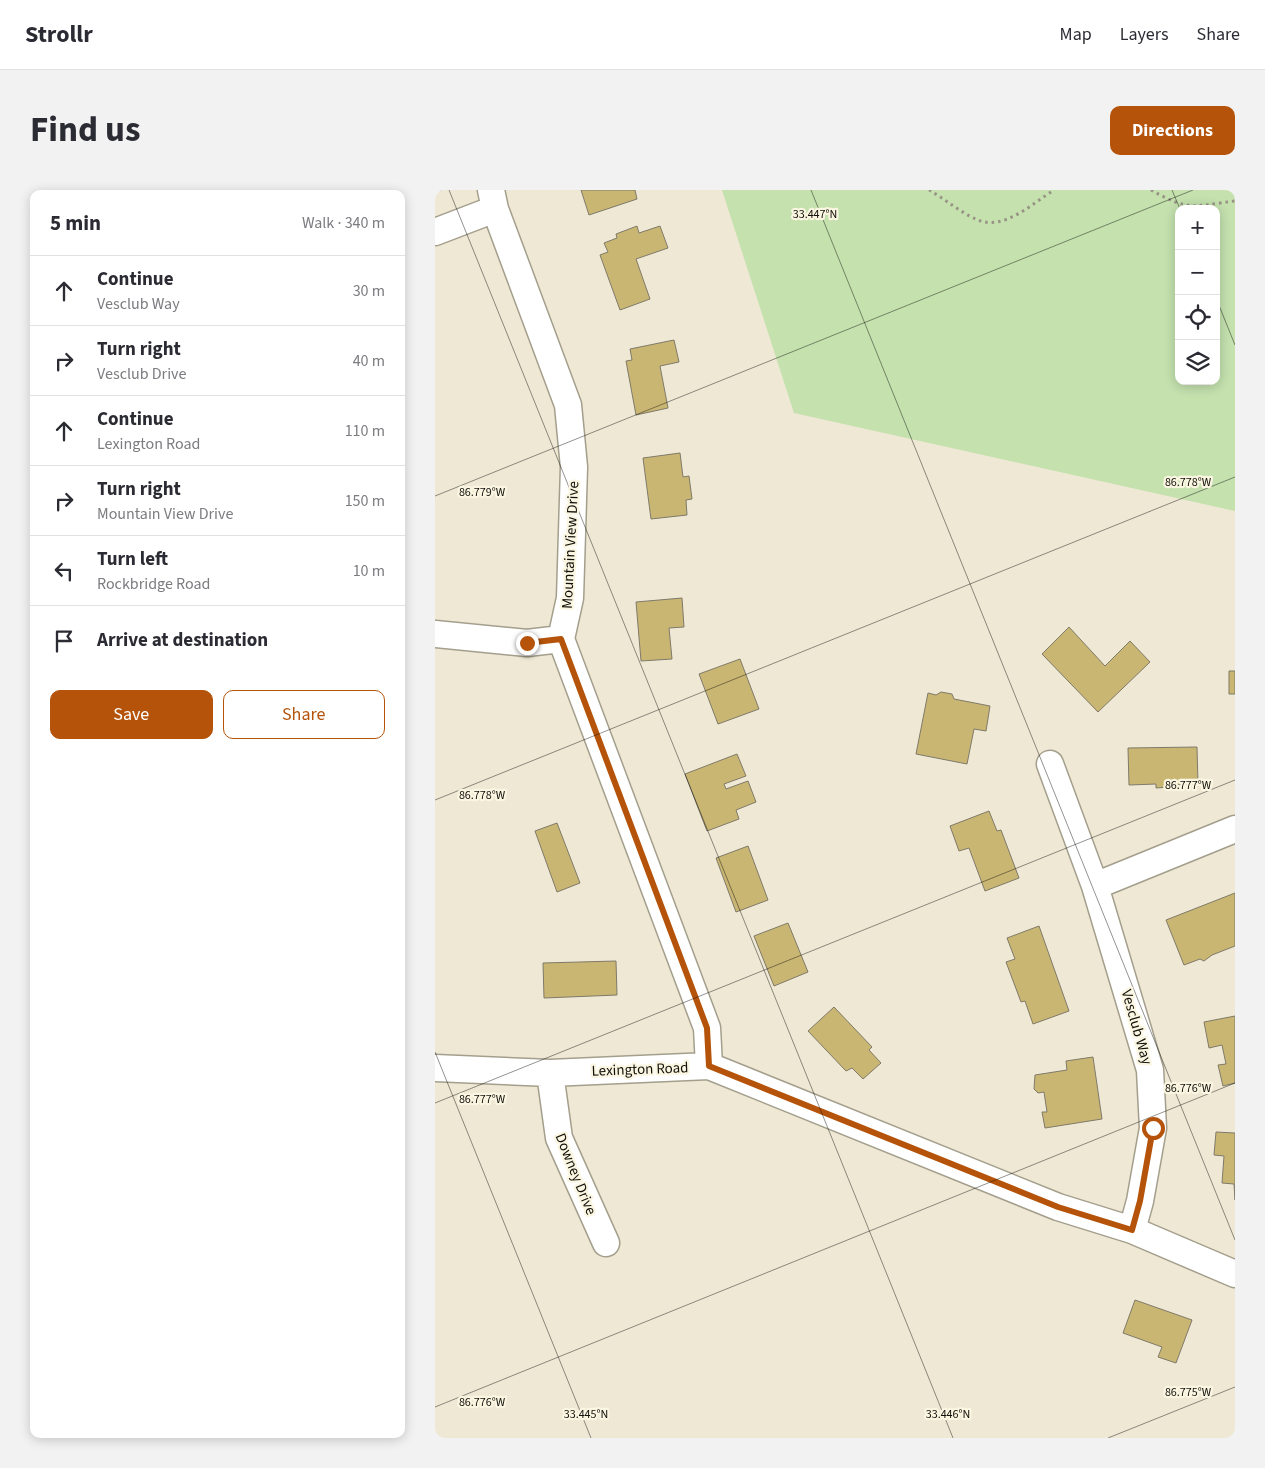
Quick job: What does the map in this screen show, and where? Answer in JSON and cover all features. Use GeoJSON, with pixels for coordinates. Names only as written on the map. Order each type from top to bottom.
{"type":"FeatureCollection","features":[{"type":"Feature","properties":{"kind":"street"},"geometry":{"type":"LineString","coordinates":[[435,232],[493,199]]}},
{"type":"Feature","properties":{"kind":"street","name":"Mountain View Drive"},"geometry":{"type":"LineString","coordinates":[[493,199],[568,405],[575,467],[570,598],[561,639]]}},
{"type":"Feature","properties":{"kind":"street"},"geometry":{"type":"LineString","coordinates":[[435,634],[527,643],[561,639],[707,1028],[709,1066]]}},
{"type":"Feature","properties":{"kind":"street","name":"Vesclub Way"},"geometry":{"type":"LineString","coordinates":[[1049,764],[1095,886],[1150,1070],[1153,1128],[1140,1201],[1132,1230]]}},
{"type":"Feature","properties":{"kind":"street"},"geometry":{"type":"LineString","coordinates":[[1095,886],[1235,829]]}},
{"type":"Feature","properties":{"kind":"street","name":"Lexington Road"},"geometry":{"type":"LineString","coordinates":[[435,1068],[550,1073],[709,1066],[1029,1196],[1132,1230],[1235,1274]]}},
{"type":"Feature","properties":{"kind":"street","name":"Downey Drive"},"geometry":{"type":"LineString","coordinates":[[550,1073],[559,1138],[606,1243]]}},
{"type":"Feature","properties":{"kind":"path"},"geometry":{"type":"LineString","coordinates":[[929,190],[977,220],[987,223],[1005,220],[1054,190]]}},
{"type":"Feature","properties":{"kind":"path"},"geometry":{"type":"LineString","coordinates":[[1151,190],[1172,202],[1188,207],[1235,201]]}},
{"type":"Feature","properties":{"kind":"green space"},"geometry":{"type":"Polygon","coordinates":[[[722,190],[1235,190],[1235,511],[794,413],[722,190]]]}},
{"type":"Feature","properties":{"kind":"building"},"geometry":{"type":"Polygon","coordinates":[[[581,190],[635,190],[637,199],[589,215],[581,190]]]}},
{"type":"Feature","properties":{"kind":"building"},"geometry":{"type":"Polygon","coordinates":[[[637,226],[639,233],[660,226],[668,248],[636,259],[650,299],[620,310],[600,255],[608,252],[604,243],[617,238],[616,234],[637,226]]]}},
{"type":"Feature","properties":{"kind":"building"},"geometry":{"type":"Polygon","coordinates":[[[674,340],[679,362],[660,366],[668,408],[636,415],[626,361],[632,360],[630,349],[674,340]]]}},
{"type":"Feature","properties":{"kind":"building"},"geometry":{"type":"Polygon","coordinates":[[[680,453],[683,477],[689,476],[692,499],[686,500],[687,515],[651,519],[643,458],[680,453]]]}},
{"type":"Feature","properties":{"kind":"building"},"geometry":{"type":"Polygon","coordinates":[[[682,598],[684,627],[669,628],[672,659],[641,661],[636,602],[682,598]]]}},
{"type":"Feature","properties":{"kind":"building"},"geometry":{"type":"Polygon","coordinates":[[[1069,627],[1105,666],[1130,641],[1150,662],[1098,712],[1042,654],[1069,627]]]}},
{"type":"Feature","properties":{"kind":"building"},"geometry":{"type":"Polygon","coordinates":[[[740,659],[759,709],[718,724],[699,674],[740,659]]]}},
{"type":"Feature","properties":{"kind":"building"},"geometry":{"type":"Polygon","coordinates":[[[1229,671],[1235,671],[1235,694],[1229,694],[1229,671]]]}},
{"type":"Feature","properties":{"kind":"building"},"geometry":{"type":"Polygon","coordinates":[[[941,692],[952,694],[954,699],[990,706],[986,731],[974,729],[967,764],[916,754],[928,693],[936,695],[941,692]]]}},
{"type":"Feature","properties":{"kind":"building"},"geometry":{"type":"Polygon","coordinates":[[[1197,747],[1198,784],[1170,785],[1170,787],[1156,788],[1156,784],[1129,785],[1128,748],[1197,747]]]}},
{"type":"Feature","properties":{"kind":"building"},"geometry":{"type":"Polygon","coordinates":[[[737,754],[746,776],[724,784],[726,789],[748,781],[756,802],[736,810],[739,819],[707,831],[685,774],[737,754]]]}},
{"type":"Feature","properties":{"kind":"building"},"geometry":{"type":"Polygon","coordinates":[[[989,811],[997,831],[1001,830],[1019,878],[985,891],[969,848],[959,851],[950,826],[989,811]]]}},
{"type":"Feature","properties":{"kind":"building"},"geometry":{"type":"Polygon","coordinates":[[[557,823],[580,883],[557,892],[535,831],[557,823]]]}},
{"type":"Feature","properties":{"kind":"building"},"geometry":{"type":"Polygon","coordinates":[[[748,846],[768,900],[736,912],[716,858],[748,846]]]}},
{"type":"Feature","properties":{"kind":"building"},"geometry":{"type":"Polygon","coordinates":[[[1235,893],[1235,946],[1212,955],[1204,961],[1200,959],[1184,965],[1166,920],[1235,893]]]}},
{"type":"Feature","properties":{"kind":"building"},"geometry":{"type":"Polygon","coordinates":[[[788,923],[808,972],[774,986],[754,936],[788,923]]]}},
{"type":"Feature","properties":{"kind":"building"},"geometry":{"type":"Polygon","coordinates":[[[1039,926],[1069,1011],[1033,1024],[1025,1001],[1021,1002],[1006,962],[1015,959],[1007,938],[1039,926]]]}},
{"type":"Feature","properties":{"kind":"building"},"geometry":{"type":"Polygon","coordinates":[[[616,961],[617,995],[544,998],[543,963],[616,961]]]}},
{"type":"Feature","properties":{"kind":"building"},"geometry":{"type":"Polygon","coordinates":[[[834,1007],[872,1047],[869,1050],[881,1063],[863,1079],[852,1068],[846,1071],[808,1031],[834,1007]]]}},
{"type":"Feature","properties":{"kind":"building"},"geometry":{"type":"Polygon","coordinates":[[[1235,1016],[1235,1083],[1223,1086],[1218,1065],[1226,1064],[1222,1045],[1209,1048],[1204,1022],[1235,1016]]]}},
{"type":"Feature","properties":{"kind":"building"},"geometry":{"type":"Polygon","coordinates":[[[1093,1057],[1102,1119],[1045,1128],[1042,1112],[1047,1112],[1044,1092],[1038,1093],[1034,1089],[1035,1075],[1067,1070],[1066,1061],[1093,1057]]]}},
{"type":"Feature","properties":{"kind":"building"},"geometry":{"type":"Polygon","coordinates":[[[1216,1132],[1235,1133],[1235,1200],[1234,1184],[1222,1183],[1224,1156],[1214,1155],[1216,1132]]]}},
{"type":"Feature","properties":{"kind":"building"},"geometry":{"type":"Polygon","coordinates":[[[1135,1300],[1192,1320],[1176,1363],[1158,1357],[1162,1347],[1123,1333],[1135,1300]]]}},
{"type":"Feature","properties":{"kind":"route"},"geometry":{"type":"LineString","coordinates":[[527,643],[561,639],[707,1028],[709,1066],[1058,1207],[1132,1230],[1140,1201],[1153,1128]]}}]}
